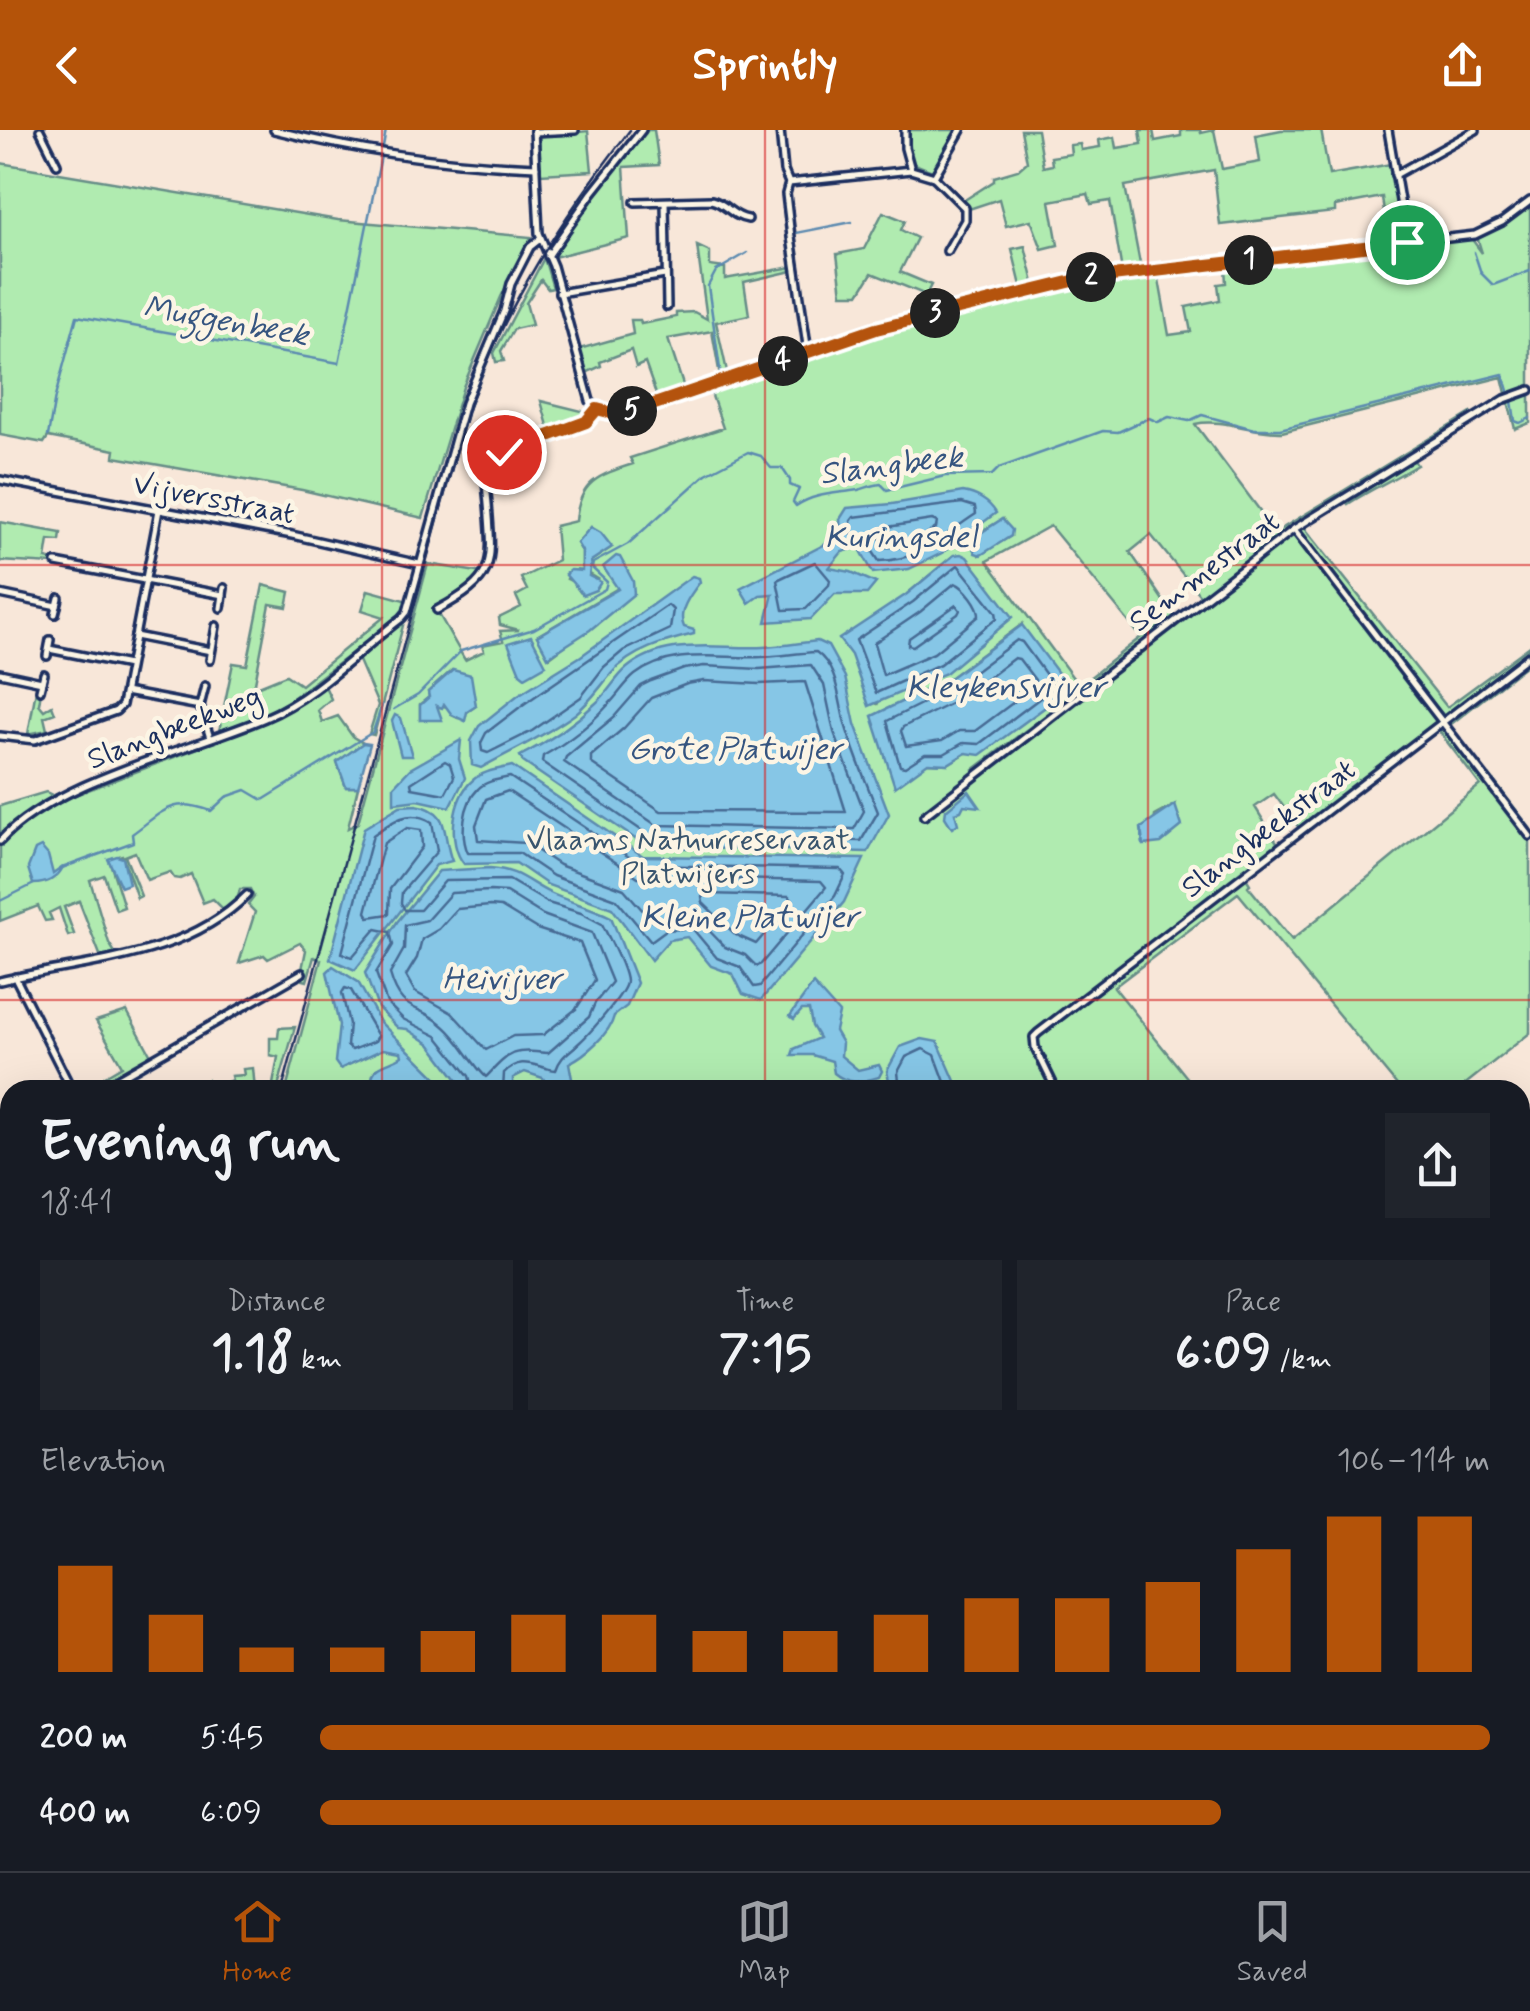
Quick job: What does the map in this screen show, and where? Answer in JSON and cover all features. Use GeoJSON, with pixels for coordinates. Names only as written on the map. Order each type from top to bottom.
{"type":"FeatureCollection","features":[{"type":"Feature","properties":{"kind":"street"},"geometry":{"type":"LineString","coordinates":[[40,130],[57,164]]}},
{"type":"Feature","properties":{"kind":"street"},"geometry":{"type":"LineString","coordinates":[[274,130],[383,154],[477,166],[536,167]]}},
{"type":"Feature","properties":{"kind":"street"},"geometry":{"type":"LineString","coordinates":[[575,130],[534,131],[540,239],[587,394],[597,409],[616,414],[916,318],[1077,280],[1475,235],[1530,202]]}},
{"type":"Feature","properties":{"kind":"street"},"geometry":{"type":"LineString","coordinates":[[548,256],[642,130]]}},
{"type":"Feature","properties":{"kind":"street"},"geometry":{"type":"LineString","coordinates":[[780,130],[784,172],[789,183],[786,194],[790,237],[808,352]]}},
{"type":"Feature","properties":{"kind":"street"},"geometry":{"type":"LineString","coordinates":[[906,130],[904,148],[912,170]]}},
{"type":"Feature","properties":{"kind":"street"},"geometry":{"type":"LineString","coordinates":[[934,176],[961,130]]}},
{"type":"Feature","properties":{"kind":"street"},"geometry":{"type":"LineString","coordinates":[[1388,130],[1407,242]]}},
{"type":"Feature","properties":{"kind":"street"},"geometry":{"type":"LineString","coordinates":[[1395,175],[1476,130]]}},
{"type":"Feature","properties":{"kind":"street"},"geometry":{"type":"LineString","coordinates":[[789,183],[912,170],[934,176],[963,204],[966,212],[948,252]]}},
{"type":"Feature","properties":{"kind":"street"},"geometry":{"type":"LineString","coordinates":[[635,202],[715,200],[738,217],[748,219]]}},
{"type":"Feature","properties":{"kind":"street"},"geometry":{"type":"LineString","coordinates":[[665,202],[667,306]]}},
{"type":"Feature","properties":{"kind":"street"},"geometry":{"type":"LineString","coordinates":[[419,564],[471,387],[504,311],[511,284],[530,247],[540,239]]}},
{"type":"Feature","properties":{"kind":"street"},"geometry":{"type":"LineString","coordinates":[[559,293],[665,275]]}},
{"type":"Feature","properties":{"kind":"street","name":"Semmestraat"},"geometry":{"type":"LineString","coordinates":[[924,816],[1294,529],[1506,399],[1530,390]]}},
{"type":"Feature","properties":{"kind":"street"},"geometry":{"type":"LineString","coordinates":[[437,610],[468,590],[489,568],[492,555],[486,479],[493,460],[504,452],[586,422],[597,409]]}},
{"type":"Feature","properties":{"kind":"street","name":"Vijversstraat"},"geometry":{"type":"LineString","coordinates":[[0,480],[292,535],[419,564]]}},
{"type":"Feature","properties":{"kind":"street"},"geometry":{"type":"LineString","coordinates":[[0,736],[35,740],[122,705],[159,510]]}},
{"type":"Feature","properties":{"kind":"street"},"geometry":{"type":"LineString","coordinates":[[1294,529],[1530,836]]}},
{"type":"Feature","properties":{"kind":"street"},"geometry":{"type":"LineString","coordinates":[[56,563],[65,568],[223,592],[220,608]]}},
{"type":"Feature","properties":{"kind":"street","name":"Slangbeekweg"},"geometry":{"type":"LineString","coordinates":[[0,841],[23,819],[58,799],[268,717],[296,700],[407,612],[419,564]]}},
{"type":"Feature","properties":{"kind":"street"},"geometry":{"type":"LineString","coordinates":[[0,594],[58,602],[56,614]]}},
{"type":"Feature","properties":{"kind":"street"},"geometry":{"type":"LineString","coordinates":[[210,660],[216,626]]}},
{"type":"Feature","properties":{"kind":"street"},"geometry":{"type":"LineString","coordinates":[[136,636],[212,651]]}},
{"type":"Feature","properties":{"kind":"street"},"geometry":{"type":"LineString","coordinates":[[50,640],[48,653],[129,665]]}},
{"type":"Feature","properties":{"kind":"street","name":"Slangbeekstraat"},"geometry":{"type":"LineString","coordinates":[[1051,1080],[1034,1038],[1530,655]]}},
{"type":"Feature","properties":{"kind":"street"},"geometry":{"type":"LineString","coordinates":[[0,672],[42,682]]}},
{"type":"Feature","properties":{"kind":"street"},"geometry":{"type":"LineString","coordinates":[[205,686],[200,706],[210,738]]}},
{"type":"Feature","properties":{"kind":"street"},"geometry":{"type":"LineString","coordinates":[[125,692],[200,706]]}},
{"type":"Feature","properties":{"kind":"street"},"geometry":{"type":"LineString","coordinates":[[0,981],[100,963],[149,949],[211,920],[246,895]]}},
{"type":"Feature","properties":{"kind":"street"},"geometry":{"type":"LineString","coordinates":[[115,1080],[302,972]]}},
{"type":"Feature","properties":{"kind":"street"},"geometry":{"type":"LineString","coordinates":[[14,977],[67,1080]]}},
{"type":"Feature","properties":{"kind":"green space"},"geometry":{"type":"Polygon","coordinates":[[[644,130],[654,130],[659,165],[624,167],[629,238],[554,257],[581,208],[644,130]]]}},
{"type":"Feature","properties":{"kind":"green space"},"geometry":{"type":"Polygon","coordinates":[[[908,130],[959,130],[937,169],[932,171],[912,163],[908,130]]]}},
{"type":"Feature","properties":{"kind":"green space"},"geometry":{"type":"Polygon","coordinates":[[[1021,130],[1037,130],[1043,167],[1052,165],[1051,157],[1071,154],[1070,145],[1080,144],[1081,150],[1100,147],[1099,140],[1115,137],[1117,148],[1142,144],[1140,130],[1153,130],[1155,141],[1181,136],[1181,130],[1214,130],[1222,169],[1260,162],[1256,135],[1281,130],[1321,130],[1329,175],[1391,164],[1404,237],[1388,242],[1382,197],[1335,206],[1335,212],[1220,225],[1214,170],[1125,186],[1141,269],[1122,271],[1110,201],[1091,204],[1088,194],[1050,201],[1058,245],[1042,249],[1031,220],[1006,226],[999,199],[969,209],[963,201],[994,181],[994,177],[1018,170],[1027,162],[1021,130]]]}},
{"type":"Feature","properties":{"kind":"green space"},"geometry":{"type":"Polygon","coordinates":[[[588,131],[592,171],[541,174],[539,136],[588,131]]]}},
{"type":"Feature","properties":{"kind":"green space"},"geometry":{"type":"Polygon","coordinates":[[[0,163],[338,220],[531,237],[463,387],[423,518],[302,490],[114,457],[115,450],[48,437],[44,443],[0,435],[0,163]]]}},
{"type":"Feature","properties":{"kind":"green space","name":"Vlaams Natuurreservaat Platwijers"},"geometry":{"type":"Polygon","coordinates":[[[1530,205],[1530,423],[1515,429],[1502,377],[1282,432],[1217,423],[1195,424],[1276,532],[1471,413],[1474,420],[1413,459],[1417,465],[1348,504],[1345,500],[1304,527],[1447,707],[1530,646],[1530,662],[1450,725],[1300,530],[1293,534],[1439,723],[1300,829],[1274,794],[1255,807],[1278,844],[1243,873],[1248,886],[1292,940],[1480,785],[1438,730],[1443,727],[1486,780],[1490,776],[1530,828],[1530,1033],[1471,1080],[1393,1080],[1238,893],[1114,987],[1189,1080],[289,1080],[321,960],[314,957],[307,981],[300,979],[306,950],[300,943],[268,959],[264,955],[239,963],[255,912],[248,905],[254,897],[250,889],[240,889],[237,901],[224,910],[213,899],[203,903],[191,874],[180,879],[170,872],[147,880],[135,852],[125,856],[141,896],[137,898],[122,855],[109,859],[124,907],[116,910],[104,875],[90,880],[109,943],[117,956],[102,960],[79,901],[64,907],[74,934],[68,936],[59,908],[49,913],[52,920],[45,921],[38,906],[0,921],[0,846],[25,820],[67,798],[269,721],[324,684],[331,699],[318,710],[322,722],[338,716],[353,737],[363,743],[337,763],[346,787],[358,787],[348,828],[358,823],[428,564],[483,573],[436,609],[465,660],[484,651],[482,645],[503,641],[500,631],[519,630],[500,625],[499,618],[521,607],[516,596],[527,590],[521,578],[558,560],[555,526],[576,521],[581,497],[592,482],[633,464],[630,458],[723,428],[710,390],[987,305],[1158,274],[1169,335],[1191,332],[1186,307],[1220,300],[1218,284],[1226,283],[1225,267],[1471,238],[1482,253],[1477,237],[1530,205]],[[1003,519],[972,537],[979,555],[1011,536],[1003,519]],[[1050,526],[987,561],[1079,686],[1141,637],[1050,526]],[[591,527],[577,543],[582,551],[582,571],[572,570],[567,579],[580,592],[598,579],[588,573],[591,561],[612,547],[591,527]],[[1151,535],[1130,552],[1175,618],[973,770],[977,780],[1202,598],[1151,535]],[[954,555],[907,594],[877,705],[954,555]],[[614,579],[618,588],[537,636],[550,657],[633,594],[614,579]],[[1021,625],[947,680],[881,712],[928,763],[948,764],[966,753],[1021,625]],[[452,670],[428,692],[429,697],[420,704],[420,719],[436,705],[449,707],[458,718],[476,706],[470,682],[452,670]],[[1175,805],[1155,816],[1152,842],[1161,842],[1175,805]]]}},
{"type":"Feature","properties":{"kind":"green space"},"geometry":{"type":"Polygon","coordinates":[[[883,212],[905,221],[901,230],[917,238],[900,272],[931,285],[926,295],[872,273],[859,294],[842,294],[837,254],[864,249],[883,212]]]}},
{"type":"Feature","properties":{"kind":"green space"},"geometry":{"type":"Polygon","coordinates":[[[697,246],[710,252],[710,266],[725,268],[725,279],[792,267],[792,271],[744,282],[749,315],[716,322],[728,376],[720,376],[712,331],[668,339],[684,388],[657,397],[645,363],[636,367],[631,350],[600,362],[601,366],[586,373],[579,349],[633,334],[631,320],[640,320],[641,324],[694,312],[707,319],[697,246]]]}},
{"type":"Feature","properties":{"kind":"green space"},"geometry":{"type":"Polygon","coordinates":[[[1025,246],[1035,287],[1022,290],[1012,249],[1025,246]]]}},
{"type":"Feature","properties":{"kind":"green space"},"geometry":{"type":"Polygon","coordinates":[[[544,258],[553,288],[548,289],[541,280],[526,303],[532,325],[514,329],[501,351],[504,361],[496,362],[494,353],[544,258]]]}},
{"type":"Feature","properties":{"kind":"green space"},"geometry":{"type":"Polygon","coordinates":[[[541,401],[586,412],[589,417],[550,433],[541,401]]]}},
{"type":"Feature","properties":{"kind":"green space"},"geometry":{"type":"Polygon","coordinates":[[[0,522],[61,533],[60,541],[49,540],[46,559],[54,561],[53,564],[0,561],[0,522]]]}},
{"type":"Feature","properties":{"kind":"green space"},"geometry":{"type":"Polygon","coordinates":[[[263,585],[290,592],[287,607],[270,604],[254,688],[286,675],[301,685],[384,617],[362,610],[368,590],[408,601],[390,624],[294,697],[267,714],[219,731],[233,663],[247,665],[263,585]]]}},
{"type":"Feature","properties":{"kind":"green space"},"geometry":{"type":"Polygon","coordinates":[[[405,618],[374,735],[369,734],[378,705],[357,656],[405,618]]]}},
{"type":"Feature","properties":{"kind":"green space"},"geometry":{"type":"Polygon","coordinates":[[[36,690],[41,691],[39,704],[44,710],[52,705],[55,713],[44,717],[47,730],[28,734],[36,690]]]}},
{"type":"Feature","properties":{"kind":"green space"},"geometry":{"type":"Polygon","coordinates":[[[46,792],[54,796],[23,816],[0,838],[0,806],[46,792]]]}},
{"type":"Feature","properties":{"kind":"green space"},"geometry":{"type":"Polygon","coordinates":[[[127,1011],[152,1057],[108,1080],[105,1076],[122,1066],[96,1021],[127,1011]]]}},
{"type":"Feature","properties":{"kind":"green space"},"geometry":{"type":"Polygon","coordinates":[[[295,1027],[280,1080],[274,1080],[278,1057],[270,1055],[270,1038],[278,1038],[279,1028],[295,1027]]]}},
{"type":"Feature","properties":{"kind":"green space"},"geometry":{"type":"Polygon","coordinates":[[[253,1068],[254,1080],[232,1080],[231,1076],[244,1075],[243,1069],[253,1068]]]}},
{"type":"Feature","properties":{"kind":"water","name":"Kuringsdel"},"geometry":{"type":"Polygon","coordinates":[[[963,492],[982,499],[996,513],[942,553],[909,569],[873,573],[859,547],[842,552],[829,568],[876,583],[867,594],[835,594],[811,619],[766,622],[773,594],[760,595],[749,603],[740,588],[841,536],[840,519],[847,508],[963,492]]]}},
{"type":"Feature","properties":{"kind":"water"},"geometry":{"type":"Polygon","coordinates":[[[1002,519],[1012,530],[1011,536],[981,555],[975,553],[970,540],[1002,519]]]}},
{"type":"Feature","properties":{"kind":"water"},"geometry":{"type":"Polygon","coordinates":[[[591,527],[612,547],[591,561],[589,576],[601,582],[596,590],[583,595],[565,574],[570,570],[582,571],[582,551],[577,543],[591,527]]]}},
{"type":"Feature","properties":{"kind":"water","name":"Kleykensvijver"},"geometry":{"type":"Polygon","coordinates":[[[961,554],[1013,617],[946,673],[869,706],[851,655],[839,639],[907,594],[954,555],[961,554]]]}},
{"type":"Feature","properties":{"kind":"water"},"geometry":{"type":"Polygon","coordinates":[[[616,556],[633,581],[634,594],[590,630],[548,657],[537,636],[618,589],[603,567],[616,556]]]}},
{"type":"Feature","properties":{"kind":"water"},"geometry":{"type":"Polygon","coordinates":[[[692,576],[700,582],[686,604],[682,621],[694,634],[661,643],[628,659],[564,722],[481,768],[472,765],[471,741],[479,726],[692,576]]]}},
{"type":"Feature","properties":{"kind":"water","name":"Kleykensvijver"},"geometry":{"type":"Polygon","coordinates":[[[1022,625],[1070,689],[980,755],[966,753],[948,764],[928,763],[895,787],[872,716],[947,680],[1022,625]]]}},
{"type":"Feature","properties":{"kind":"water"},"geometry":{"type":"Polygon","coordinates":[[[531,636],[546,665],[525,677],[508,643],[531,636]]]}},
{"type":"Feature","properties":{"kind":"water","name":"Grote Platwijer"},"geometry":{"type":"Polygon","coordinates":[[[817,641],[828,646],[845,677],[855,724],[889,814],[868,852],[647,847],[523,762],[520,756],[578,719],[627,668],[642,658],[693,646],[763,647],[817,641]]]}},
{"type":"Feature","properties":{"kind":"water"},"geometry":{"type":"Polygon","coordinates":[[[453,670],[471,675],[476,706],[467,712],[465,721],[452,715],[444,704],[442,708],[437,706],[442,720],[420,720],[420,705],[429,697],[428,692],[453,670]]]}},
{"type":"Feature","properties":{"kind":"water"},"geometry":{"type":"Polygon","coordinates":[[[395,715],[401,718],[412,756],[401,756],[392,721],[395,715]]]}},
{"type":"Feature","properties":{"kind":"water"},"geometry":{"type":"Polygon","coordinates":[[[461,740],[459,759],[465,778],[450,807],[418,800],[394,803],[394,786],[410,769],[461,740]]]}},
{"type":"Feature","properties":{"kind":"water"},"geometry":{"type":"Polygon","coordinates":[[[363,743],[370,744],[358,787],[346,787],[337,762],[363,743]]]}},
{"type":"Feature","properties":{"kind":"water","name":"Kleine Platwijer"},"geometry":{"type":"Polygon","coordinates":[[[512,766],[643,856],[864,859],[844,902],[761,1000],[743,994],[733,974],[711,966],[687,937],[669,940],[651,960],[612,908],[548,885],[516,863],[464,864],[454,833],[460,797],[477,777],[512,766]]]}},
{"type":"Feature","properties":{"kind":"water"},"geometry":{"type":"Polygon","coordinates":[[[969,791],[980,807],[964,805],[955,813],[958,824],[952,828],[945,817],[946,810],[969,791]]]}},
{"type":"Feature","properties":{"kind":"water"},"geometry":{"type":"Polygon","coordinates":[[[416,805],[440,818],[452,861],[436,865],[355,970],[330,959],[364,828],[400,806],[416,805]]]}},
{"type":"Feature","properties":{"kind":"water"},"geometry":{"type":"Polygon","coordinates":[[[1175,805],[1182,826],[1161,843],[1143,845],[1141,828],[1175,805]]]}},
{"type":"Feature","properties":{"kind":"water"},"geometry":{"type":"Polygon","coordinates":[[[41,847],[48,855],[53,874],[63,867],[51,880],[33,884],[28,868],[35,850],[41,847]]]}},
{"type":"Feature","properties":{"kind":"water"},"geometry":{"type":"Polygon","coordinates":[[[123,858],[129,884],[121,887],[108,859],[123,858]]]}},
{"type":"Feature","properties":{"kind":"water","name":"Heivijver"},"geometry":{"type":"Polygon","coordinates":[[[500,869],[611,917],[637,983],[627,1006],[614,1016],[602,1037],[569,1063],[572,1080],[544,1080],[525,1072],[513,1080],[457,1080],[430,1044],[407,1029],[398,1028],[378,1008],[365,973],[397,922],[439,871],[500,869]]]}},
{"type":"Feature","properties":{"kind":"water"},"geometry":{"type":"Polygon","coordinates":[[[333,966],[358,982],[380,1022],[439,1080],[372,1080],[378,1067],[402,1056],[401,1052],[383,1049],[340,1069],[335,1062],[339,1025],[327,972],[333,966]]]}},
{"type":"Feature","properties":{"kind":"water"},"geometry":{"type":"Polygon","coordinates":[[[813,984],[839,1013],[835,1031],[842,1043],[841,1056],[858,1070],[879,1065],[879,1077],[847,1080],[834,1073],[832,1061],[792,1055],[794,1049],[819,1038],[809,1010],[802,1010],[794,1019],[790,1016],[813,984]]]}},
{"type":"Feature","properties":{"kind":"water"},"geometry":{"type":"Polygon","coordinates":[[[922,1039],[938,1042],[955,1080],[889,1080],[887,1071],[900,1047],[922,1039]]]}},
{"type":"Feature","properties":{"kind":"waterway","name":"Muggenbeek"},"geometry":{"type":"LineString","coordinates":[[382,152],[386,130]]}},
{"type":"Feature","properties":{"kind":"waterway","name":"Muggenbeek"},"geometry":{"type":"LineString","coordinates":[[48,436],[77,316],[339,363],[381,156]]}},
{"type":"Feature","properties":{"kind":"waterway"},"geometry":{"type":"LineString","coordinates":[[796,233],[852,222]]}},
{"type":"Feature","properties":{"kind":"waterway"},"geometry":{"type":"LineString","coordinates":[[1474,252],[1481,273],[1493,285],[1530,271]]}},
{"type":"Feature","properties":{"kind":"waterway"},"geometry":{"type":"LineString","coordinates":[[721,376],[708,286],[716,271],[747,253]]}},
{"type":"Feature","properties":{"kind":"waterway","name":"Slangbeek"},"geometry":{"type":"LineString","coordinates":[[394,709],[418,695],[461,651],[534,629],[605,589],[607,582],[592,568],[593,563],[628,544],[706,474],[748,452],[761,456],[771,468],[782,468],[790,485],[799,489],[793,502],[796,506],[818,496],[878,484],[887,490],[945,476],[992,475],[999,468],[1103,431],[1118,432],[1149,418],[1158,422],[1169,417],[1189,421],[1202,415],[1254,429],[1280,429],[1503,374],[1509,394]]}},
{"type":"Feature","properties":{"kind":"waterway","name":"Slangbeek"},"geometry":{"type":"LineString","coordinates":[[1512,401],[1515,421],[1530,418]]}},
{"type":"Feature","properties":{"kind":"waterway","name":"Slangbeek"},"geometry":{"type":"LineString","coordinates":[[62,868],[133,842],[132,834],[169,808],[187,805],[211,811],[226,797],[246,790],[263,800],[373,732],[382,705]]}},
{"type":"Feature","properties":{"kind":"waterway","name":"Slangbeek"},"geometry":{"type":"LineString","coordinates":[[0,901],[34,884]]}},
{"type":"Feature","properties":{"kind":"railway"},"geometry":{"type":"LineString","coordinates":[[285,1080],[468,409],[518,297],[581,196],[630,130]]}},
{"type":"Feature","properties":{"kind":"route"},"geometry":{"type":"LineString","coordinates":[[504,452],[586,422],[597,409],[628,413],[876,329],[1077,280],[1407,242]]}}]}
